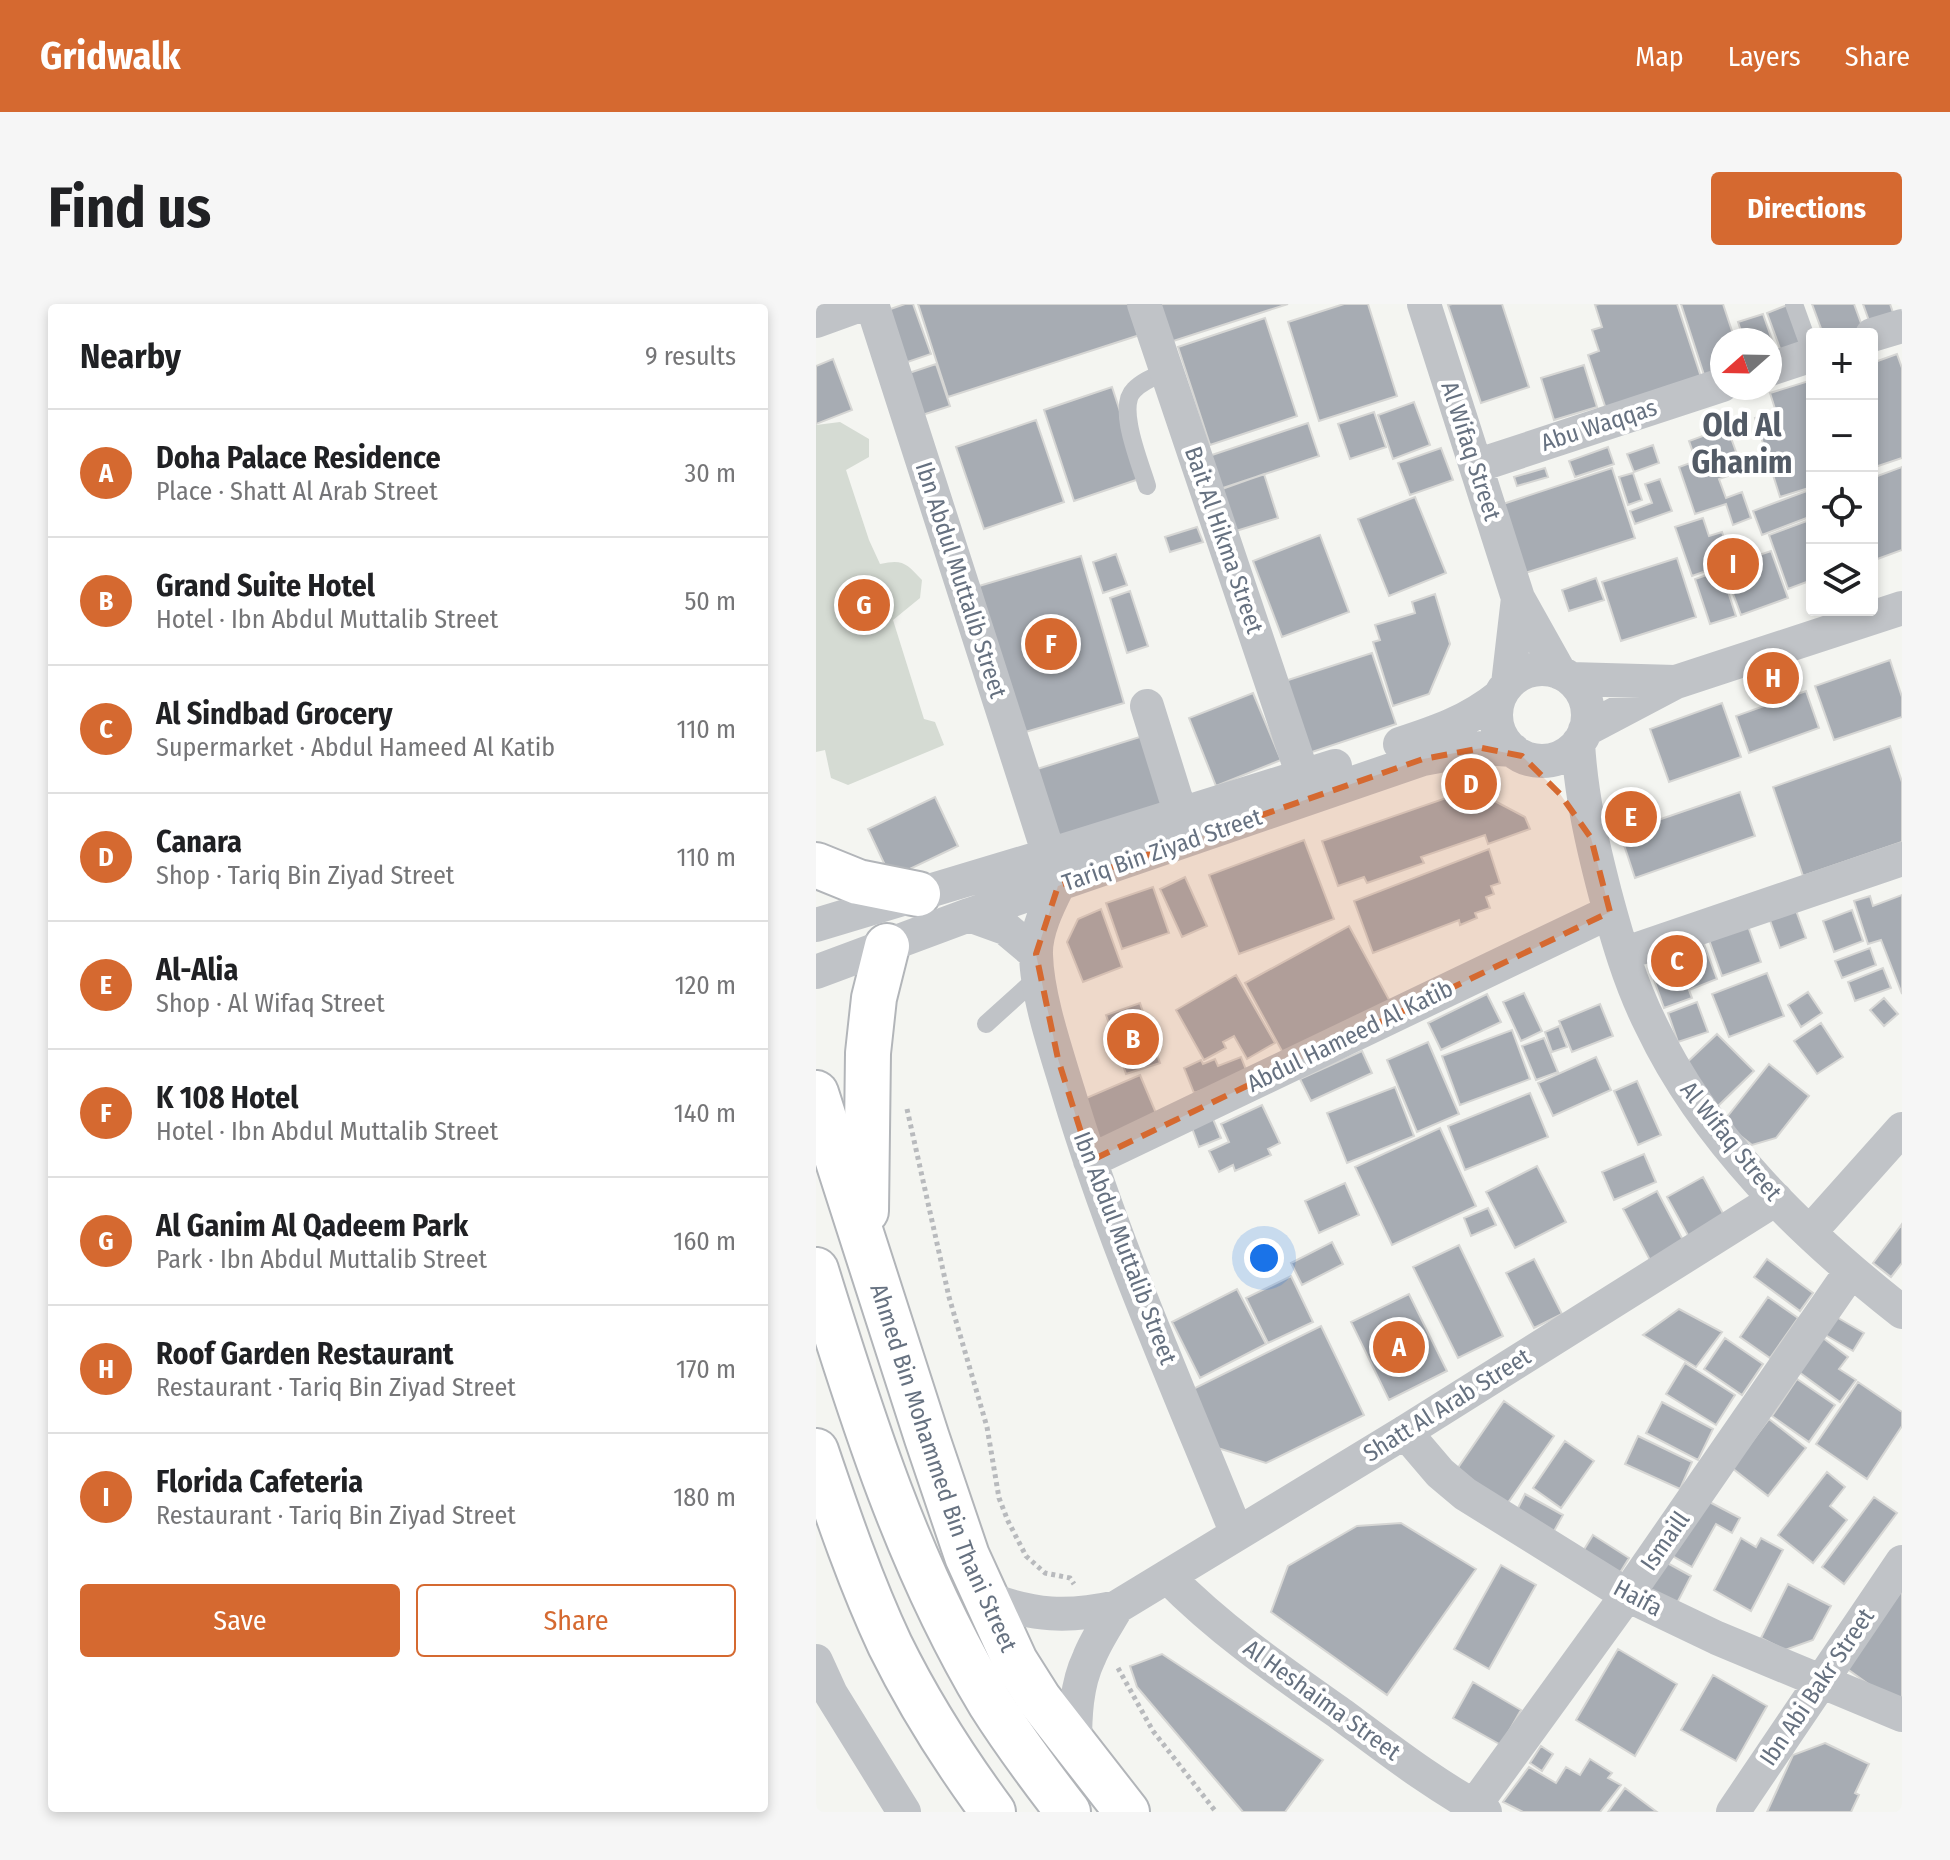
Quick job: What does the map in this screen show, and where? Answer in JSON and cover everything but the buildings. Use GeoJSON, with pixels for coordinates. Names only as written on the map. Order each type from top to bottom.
{"type":"FeatureCollection","features":[{"type":"Feature","properties":{"kind":"main road"},"geometry":{"type":"LineString","coordinates":[[816,865],[858,882],[918,894]]}},
{"type":"Feature","properties":{"kind":"main road"},"geometry":{"type":"LineString","coordinates":[[866,1250],[868,1053],[874,998],[887,946]]}},
{"type":"Feature","properties":{"kind":"main road","name":"Ahmed Bin Mohammed Bin Thani Street"},"geometry":{"type":"LineString","coordinates":[[816,1093],[967,1556],[1015,1661],[1075,1746],[1127,1812]]}},
{"type":"Feature","properties":{"kind":"main road"},"geometry":{"type":"LineString","coordinates":[[816,1270],[885,1482],[941,1611],[975,1677],[1011,1736],[1068,1812]]}},
{"type":"Feature","properties":{"kind":"main road"},"geometry":{"type":"LineString","coordinates":[[816,1451],[890,1643],[919,1701],[993,1812]]}},
{"type":"Feature","properties":{"kind":"street"},"geometry":{"type":"LineString","coordinates":[[816,321],[863,304]]}},
{"type":"Feature","properties":{"kind":"street","name":"Ibn Abdul Muttalib Street"},"geometry":{"type":"LineString","coordinates":[[872,304],[1053,871],[1038,965],[1058,1059],[1116,1233],[1237,1534]]}},
{"type":"Feature","properties":{"kind":"street","name":"Bait Al Hikma Street"},"geometry":{"type":"LineString","coordinates":[[1144,304],[1303,776]]}},
{"type":"Feature","properties":{"kind":"street","name":"Al Wifaq Street"},"geometry":{"type":"LineString","coordinates":[[1424,304],[1518,598],[1566,676]]}},
{"type":"Feature","properties":{"kind":"street"},"geometry":{"type":"LineString","coordinates":[[1878,333],[1902,326]]}},
{"type":"Feature","properties":{"kind":"street"},"geometry":{"type":"LineString","coordinates":[[1782,365],[1806,356]]}},
{"type":"Feature","properties":{"kind":"street","name":"Abu Waqqas"},"geometry":{"type":"LineString","coordinates":[[1476,466],[1710,389]]}},
{"type":"Feature","properties":{"kind":"street","name":"Al Wifaq Street"},"geometry":{"type":"LineString","coordinates":[[1504,690],[1518,598]]}},
{"type":"Feature","properties":{"kind":"street"},"geometry":{"type":"LineString","coordinates":[[1676,682],[1566,676],[1546,669],[1532,670],[1519,675],[1504,690],[1497,722],[1500,733],[1518,753],[1537,761],[1552,760],[1567,754],[1582,737],[1676,682],[1902,608]]}},
{"type":"Feature","properties":{"kind":"street"},"geometry":{"type":"LineString","coordinates":[[1566,676],[1581,690],[1587,703],[1588,717],[1582,737]]}},
{"type":"Feature","properties":{"kind":"street","name":"Tariq Bin Ziyad Street"},"geometry":{"type":"LineString","coordinates":[[816,972],[969,915],[1053,871],[1181,815],[1451,727],[1472,717],[1504,690]]}},
{"type":"Feature","properties":{"kind":"street"},"geometry":{"type":"LineString","coordinates":[[1147,706],[1181,815]]}},
{"type":"Feature","properties":{"kind":"street","name":"Al Wifaq Street"},"geometry":{"type":"LineString","coordinates":[[1582,737],[1581,786],[1610,912],[1645,1012],[1672,1065],[1722,1138],[1776,1199],[1851,1271],[1902,1312]]}},
{"type":"Feature","properties":{"kind":"street","name":"Tariq Bin Ziyad Street"},"geometry":{"type":"LineString","coordinates":[[816,925],[918,894],[1053,871],[1423,759],[1482,748],[1518,753]]}},
{"type":"Feature","properties":{"kind":"street","name":"Al Wifaq Street"},"geometry":{"type":"LineString","coordinates":[[1518,753],[1560,794],[1591,838]]}},
{"type":"Feature","properties":{"kind":"street"},"geometry":{"type":"LineString","coordinates":[[1623,954],[1902,859]]}},
{"type":"Feature","properties":{"kind":"street","name":"Abdul Hameed Al Katib"},"geometry":{"type":"LineString","coordinates":[[1090,1161],[1610,912]]}},
{"type":"Feature","properties":{"kind":"street"},"geometry":{"type":"LineString","coordinates":[[969,915],[1005,928],[1038,965]]}},
{"type":"Feature","properties":{"kind":"street"},"geometry":{"type":"LineString","coordinates":[[1810,1232],[1902,1129]]}},
{"type":"Feature","properties":{"kind":"street","name":"Shatt Al Arab Street"},"geometry":{"type":"LineString","coordinates":[[986,1598],[1017,1610],[1102,1618],[1776,1199]]}},
{"type":"Feature","properties":{"kind":"street","name":"Ismaill"},"geometry":{"type":"LineString","coordinates":[[1480,1809],[1851,1271]]}},
{"type":"Feature","properties":{"kind":"street","name":"Haifa"},"geometry":{"type":"LineString","coordinates":[[1405,1432],[1440,1473],[1465,1494],[1627,1595],[1717,1638],[1902,1715]]}},
{"type":"Feature","properties":{"kind":"street","name":"Ibn Abi Bakr Street"},"geometry":{"type":"LineString","coordinates":[[1733,1812],[1902,1562]]}},
{"type":"Feature","properties":{"kind":"street","name":"Al Heshaima Street"},"geometry":{"type":"LineString","coordinates":[[1168,1577],[1244,1645],[1404,1760],[1480,1809]]}},
{"type":"Feature","properties":{"kind":"street"},"geometry":{"type":"LineString","coordinates":[[1075,1746],[1075,1716],[1080,1687],[1102,1618]]}},
{"type":"Feature","properties":{"kind":"street"},"geometry":{"type":"LineString","coordinates":[[816,1661],[824,1693],[904,1812]]}},
{"type":"Feature","properties":{"kind":"lane"},"geometry":{"type":"LineString","coordinates":[[1794,304],[1806,337]]}},
{"type":"Feature","properties":{"kind":"lane"},"geometry":{"type":"LineString","coordinates":[[1147,486],[1127,419],[1128,398],[1133,390],[1167,371]]}},
{"type":"Feature","properties":{"kind":"lane"},"geometry":{"type":"LineString","coordinates":[[986,1024],[1038,965]]}},
{"type":"Feature","properties":{"kind":"path"},"geometry":{"type":"LineString","coordinates":[[905,1097],[949,1297],[987,1427],[999,1498],[1026,1556],[1045,1573],[1070,1578],[1102,1618],[1153,1731],[1216,1812]]}},
{"type":"Feature","properties":{"kind":"highlighted area"},"geometry":{"type":"Polygon","coordinates":[[[1482,748],[1522,756],[1560,794],[1591,838],[1610,912],[1090,1161],[1058,1059],[1036,954],[1058,886],[1423,759],[1482,748]]]}},
{"type":"Feature","properties":{"kind":"shaded area"},"geometry":{"type":"Polygon","coordinates":[[[840,422],[869,439],[869,457],[846,470],[880,564],[904,564],[922,580],[920,598],[893,620],[924,719],[935,722],[944,745],[848,785],[831,778],[825,750],[816,752],[816,425],[840,422]]]}},
{"type":"Feature","properties":{"kind":"place","name":"Florida Cafeteria"},"geometry":{"type":"Point","coordinates":[1733,564]}},
{"type":"Feature","properties":{"kind":"place","name":"Al Ganim Al Qadeem Park"},"geometry":{"type":"Point","coordinates":[864,605]}},
{"type":"Feature","properties":{"kind":"place","name":"K 108 Hotel"},"geometry":{"type":"Point","coordinates":[1051,644]}},
{"type":"Feature","properties":{"kind":"place","name":"Roof Garden Restaurant"},"geometry":{"type":"Point","coordinates":[1773,678]}},
{"type":"Feature","properties":{"kind":"place","name":"Canara"},"geometry":{"type":"Point","coordinates":[1471,784]}},
{"type":"Feature","properties":{"kind":"place","name":"Al-Alia"},"geometry":{"type":"Point","coordinates":[1631,817]}},
{"type":"Feature","properties":{"kind":"place","name":"Al Sindbad Grocery"},"geometry":{"type":"Point","coordinates":[1677,961]}},
{"type":"Feature","properties":{"kind":"place","name":"Grand Suite Hotel"},"geometry":{"type":"Point","coordinates":[1133,1039]}},
{"type":"Feature","properties":{"kind":"place","name":"Doha Palace Residence"},"geometry":{"type":"Point","coordinates":[1399,1347]}},
{"type":"Feature","properties":{"kind":"district","name":"Old Al Ghanim"},"geometry":{"type":"Point","coordinates":[1742,444]}}]}
